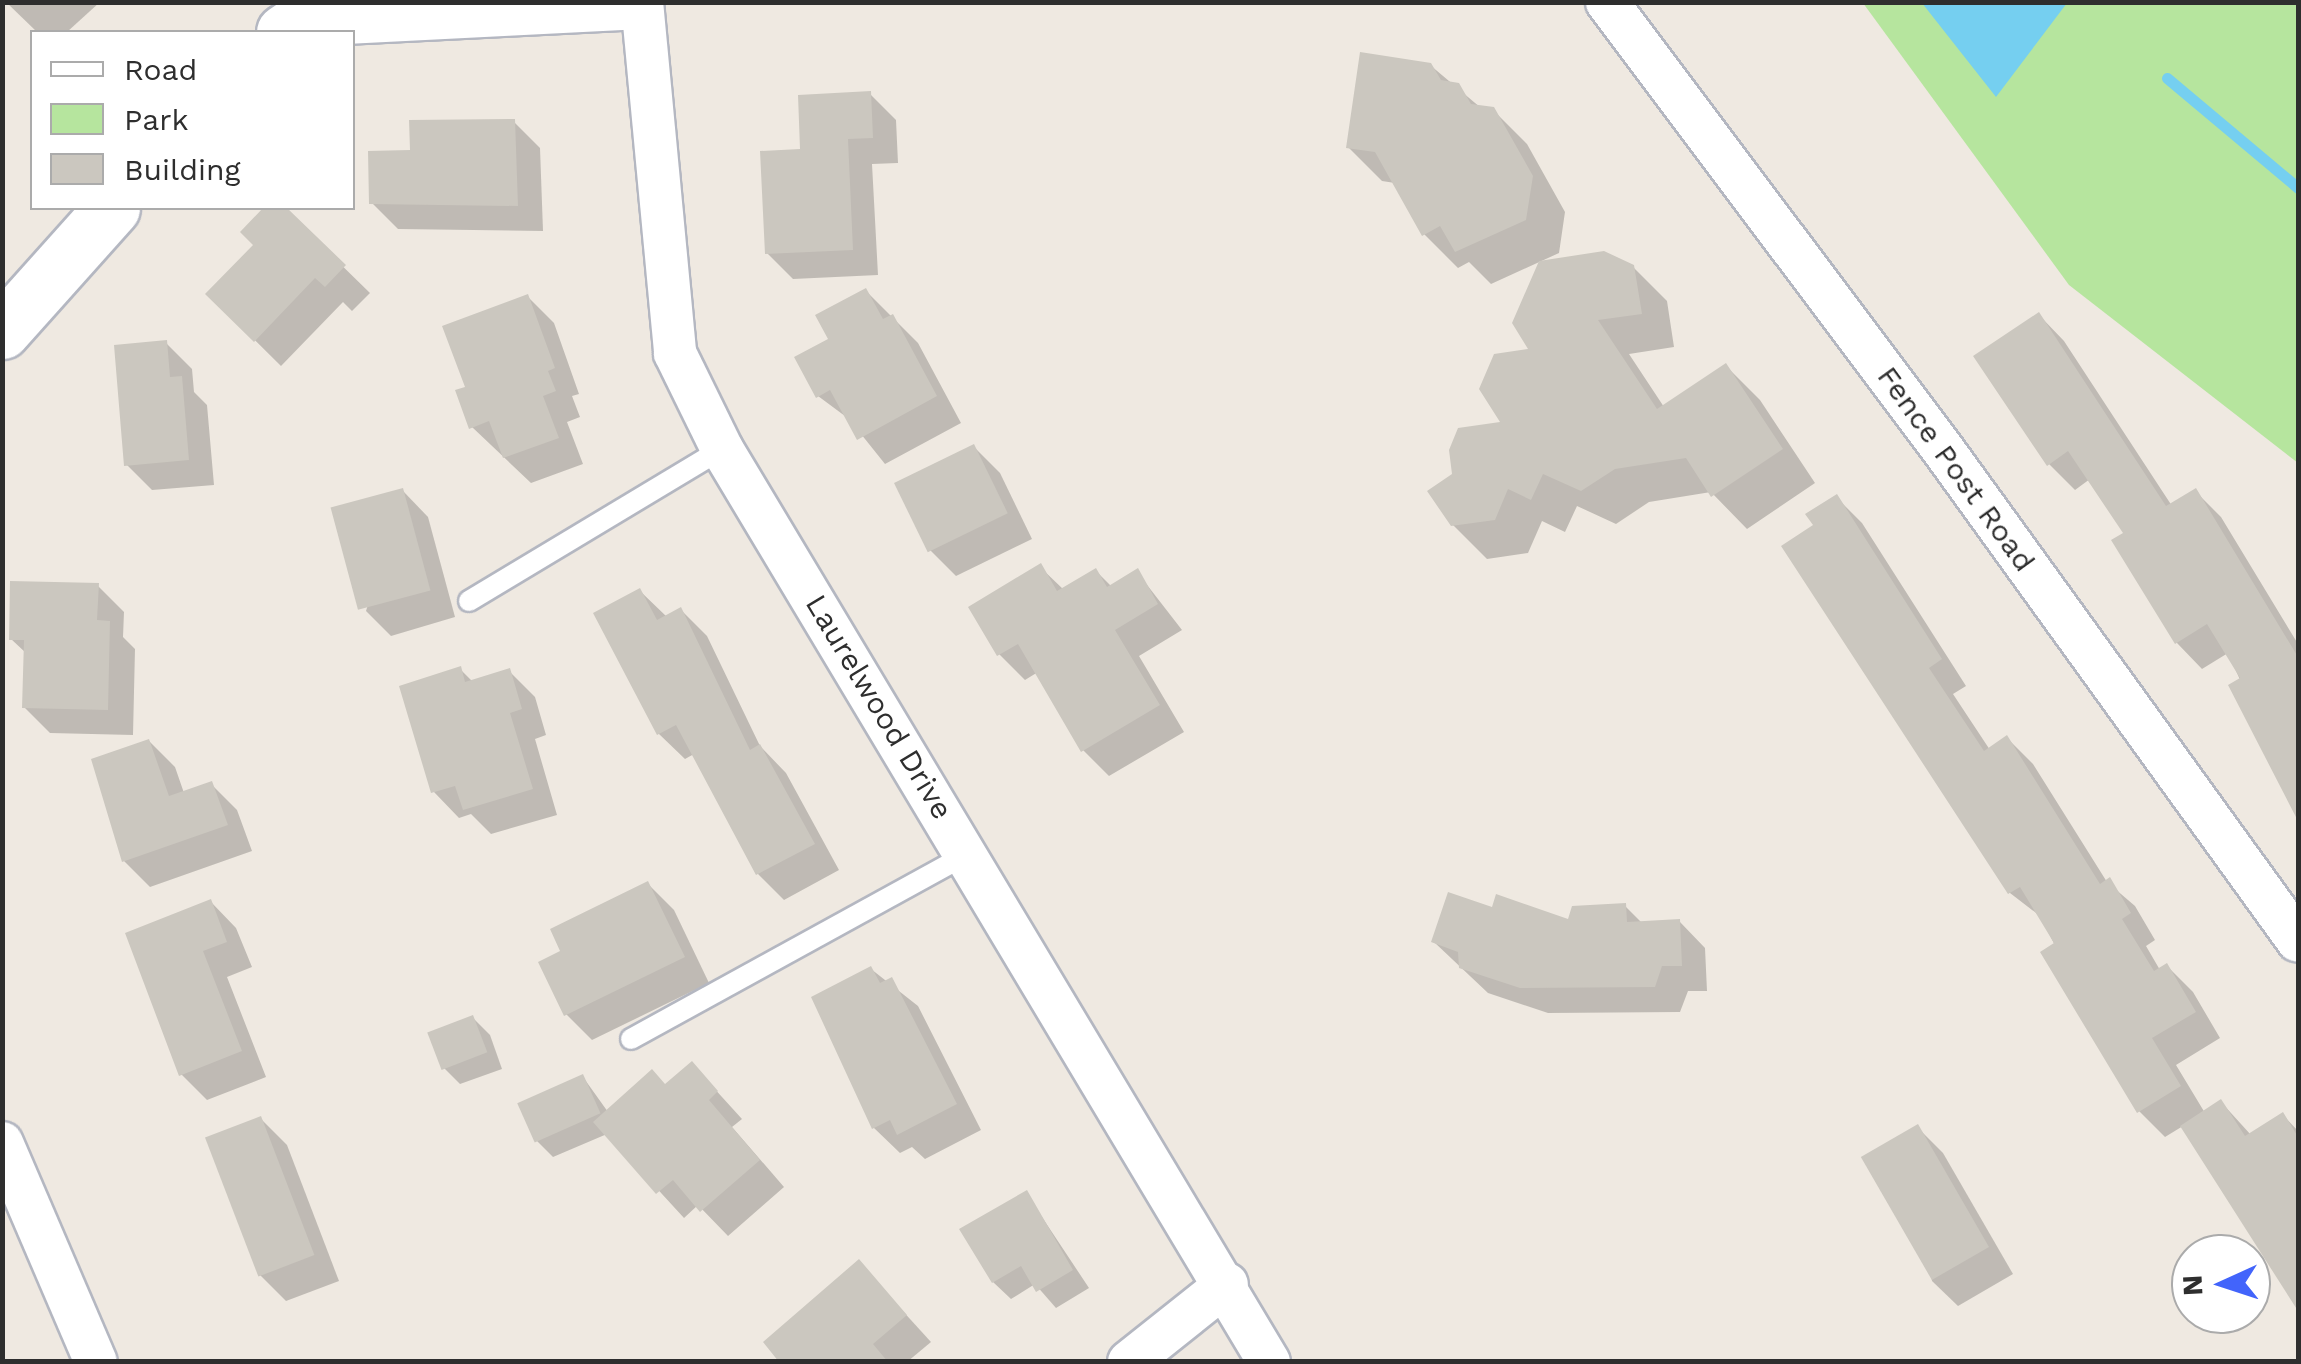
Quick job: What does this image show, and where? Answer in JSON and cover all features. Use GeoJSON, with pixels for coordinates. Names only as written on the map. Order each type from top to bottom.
{"type":"FeatureCollection","features":[{"type":"Feature","properties":{"kind":"street"},"geometry":{"type":"LineString","coordinates":[[287,30],[306,18],[626,2]]}},
{"type":"Feature","properties":{"kind":"street","name":"Laurelwood Drive"},"geometry":{"type":"LineString","coordinates":[[642,2],[674,352],[722,449],[1227,1284],[1270,1362]]}},
{"type":"Feature","properties":{"kind":"street","name":"Fence Post Road"},"geometry":{"type":"LineString","coordinates":[[1607,2],[1944,451],[2298,941]]}},
{"type":"Feature","properties":{"kind":"street"},"geometry":{"type":"LineString","coordinates":[[2,331],[110,210]]}},
{"type":"Feature","properties":{"kind":"street"},"geometry":{"type":"LineString","coordinates":[[2,1142],[96,1362]]}},
{"type":"Feature","properties":{"kind":"street"},"geometry":{"type":"LineString","coordinates":[[1129,1362],[1227,1284]]}},
{"type":"Feature","properties":{"kind":"lane"},"geometry":{"type":"LineString","coordinates":[[470,600],[722,449]]}},
{"type":"Feature","properties":{"kind":"lane"},"geometry":{"type":"LineString","coordinates":[[631,1039],[968,854]]}},
{"type":"Feature","properties":{"kind":"green space"},"geometry":{"type":"Polygon","coordinates":[[[1863,3],[2298,3],[2298,463],[2069,285],[1863,3]]]}},
{"type":"Feature","properties":{"kind":"water"},"geometry":{"type":"Polygon","coordinates":[[[1922,3],[2067,3],[1996,97],[1922,3]]]}},
{"type":"Feature","properties":{"kind":"building"},"geometry":{"type":"Polygon","coordinates":[[[1360,52],[1431,63],[1441,80],[1459,83],[1471,104],[1494,107],[1533,176],[1526,220],[1455,252],[1440,226],[1422,236],[1375,152],[1346,148],[1360,52]]]}},
{"type":"Feature","properties":{"kind":"building"},"geometry":{"type":"Polygon","coordinates":[[[871,91],[873,138],[848,139],[853,250],[765,254],[760,151],[800,149],[798,95],[871,91]]]}},
{"type":"Feature","properties":{"kind":"building"},"geometry":{"type":"Polygon","coordinates":[[[515,119],[518,206],[369,204],[368,151],[410,150],[409,120],[515,119]]]}},
{"type":"Feature","properties":{"kind":"building"},"geometry":{"type":"Polygon","coordinates":[[[261,210],[289,210],[346,265],[325,287],[315,278],[254,342],[205,294],[253,245],[240,232],[261,210]]]}},
{"type":"Feature","properties":{"kind":"building"},"geometry":{"type":"Polygon","coordinates":[[[1604,251],[1634,265],[1642,314],[1598,320],[1657,409],[1726,363],[1783,449],[1711,497],[1686,458],[1615,469],[1581,491],[1543,474],[1531,500],[1508,489],[1495,520],[1451,526],[1427,491],[1452,474],[1449,450],[1458,428],[1500,422],[1479,389],[1494,354],[1528,349],[1512,323],[1539,261],[1604,251]]]}},
{"type":"Feature","properties":{"kind":"building"},"geometry":{"type":"Polygon","coordinates":[[[866,288],[883,319],[893,314],[937,396],[857,440],[830,390],[816,398],[794,357],[828,339],[815,315],[866,288]]]}},
{"type":"Feature","properties":{"kind":"building"},"geometry":{"type":"Polygon","coordinates":[[[528,294],[555,368],[548,371],[556,391],[543,396],[559,438],[503,458],[489,421],[469,429],[455,390],[465,387],[442,326],[528,294]]]}},
{"type":"Feature","properties":{"kind":"building"},"geometry":{"type":"Polygon","coordinates":[[[2039,312],[2166,506],[2196,488],[2298,657],[2298,821],[2228,685],[2240,678],[2207,624],[2175,644],[2111,540],[2123,533],[2068,451],[2047,466],[1973,356],[2039,312]]]}},
{"type":"Feature","properties":{"kind":"building"},"geometry":{"type":"Polygon","coordinates":[[[167,340],[170,377],[182,376],[189,460],[124,466],[114,345],[167,340]]]}},
{"type":"Feature","properties":{"kind":"building"},"geometry":{"type":"Polygon","coordinates":[[[974,444],[1008,513],[928,552],[894,483],[974,444]]]}},
{"type":"Feature","properties":{"kind":"building"},"geometry":{"type":"Polygon","coordinates":[[[403,488],[430,590],[358,610],[331,507],[403,488]]]}},
{"type":"Feature","properties":{"kind":"building"},"geometry":{"type":"Polygon","coordinates":[[[1837,494],[1942,659],[1929,668],[1984,751],[2007,735],[2100,884],[2110,877],[2131,913],[2122,919],[2154,971],[2167,963],[2196,1012],[2152,1038],[2181,1086],[2137,1113],[2040,952],[2054,943],[2020,887],[2008,894],[1781,546],[1813,525],[1805,514],[1837,494]]]}},
{"type":"Feature","properties":{"kind":"building"},"geometry":{"type":"Polygon","coordinates":[[[1041,563],[1057,591],[1096,568],[1107,587],[1138,568],[1158,604],[1115,630],[1160,705],[1081,752],[1018,644],[997,656],[968,607],[1041,563]]]}},
{"type":"Feature","properties":{"kind":"building"},"geometry":{"type":"Polygon","coordinates":[[[10,581],[99,583],[97,620],[110,621],[108,710],[22,708],[24,640],[9,640],[10,581]]]}},
{"type":"Feature","properties":{"kind":"building"},"geometry":{"type":"Polygon","coordinates":[[[640,588],[657,620],[681,607],[750,750],[760,744],[815,844],[756,875],[676,725],[657,735],[593,613],[640,588]]]}},
{"type":"Feature","properties":{"kind":"building"},"geometry":{"type":"Polygon","coordinates":[[[461,666],[465,682],[510,668],[522,709],[510,713],[533,789],[463,810],[455,786],[431,793],[399,686],[461,666]]]}},
{"type":"Feature","properties":{"kind":"building"},"geometry":{"type":"Polygon","coordinates":[[[149,739],[169,796],[212,781],[228,825],[122,862],[91,759],[149,739]]]}},
{"type":"Feature","properties":{"kind":"building"},"geometry":{"type":"Polygon","coordinates":[[[648,881],[685,957],[564,1016],[538,962],[560,951],[550,929],[648,881]]]}},
{"type":"Feature","properties":{"kind":"building"},"geometry":{"type":"Polygon","coordinates":[[[1448,892],[1492,907],[1496,894],[1568,919],[1572,906],[1626,903],[1627,922],[1680,919],[1682,966],[1662,966],[1655,987],[1520,988],[1459,968],[1458,952],[1431,942],[1448,892]]]}},
{"type":"Feature","properties":{"kind":"building"},"geometry":{"type":"Polygon","coordinates":[[[211,899],[227,942],[203,951],[242,1051],[179,1076],[125,933],[211,899]]]}},
{"type":"Feature","properties":{"kind":"building"},"geometry":{"type":"Polygon","coordinates":[[[871,966],[880,983],[892,977],[957,1104],[897,1135],[890,1120],[872,1129],[811,997],[871,966]]]}},
{"type":"Feature","properties":{"kind":"building"},"geometry":{"type":"Polygon","coordinates":[[[473,1015],[487,1052],[442,1070],[427,1033],[473,1015]]]}},
{"type":"Feature","properties":{"kind":"building"},"geometry":{"type":"Polygon","coordinates":[[[692,1061],[718,1091],[709,1100],[760,1160],[700,1212],[673,1180],[656,1194],[593,1122],[652,1069],[665,1084],[692,1061]]]}},
{"type":"Feature","properties":{"kind":"building"},"geometry":{"type":"Polygon","coordinates":[[[583,1074],[600,1113],[535,1143],[517,1103],[583,1074]]]}},
{"type":"Feature","properties":{"kind":"building"},"geometry":{"type":"Polygon","coordinates":[[[2221,1099],[2245,1136],[2283,1112],[2298,1137],[2298,1311],[2271,1269],[2271,1234],[2249,1234],[2180,1126],[2221,1099]]]}},
{"type":"Feature","properties":{"kind":"building"},"geometry":{"type":"Polygon","coordinates":[[[261,1116],[314,1255],[258,1277],[205,1138],[261,1116]]]}},
{"type":"Feature","properties":{"kind":"building"},"geometry":{"type":"Polygon","coordinates":[[[1918,1124],[1989,1247],[1932,1280],[1861,1157],[1918,1124]]]}},
{"type":"Feature","properties":{"kind":"building"},"geometry":{"type":"Polygon","coordinates":[[[1027,1190],[1073,1270],[1036,1292],[1021,1266],[992,1283],[959,1229],[1027,1190]]]}},
{"type":"Feature","properties":{"kind":"building"},"geometry":{"type":"Polygon","coordinates":[[[859,1259],[907,1315],[873,1344],[888,1362],[779,1362],[763,1342],[859,1259]]]}},
{"type":"Feature","properties":{"kind":"waterway"},"geometry":{"type":"LineString","coordinates":[[2167,78],[2298,188]]}}]}
